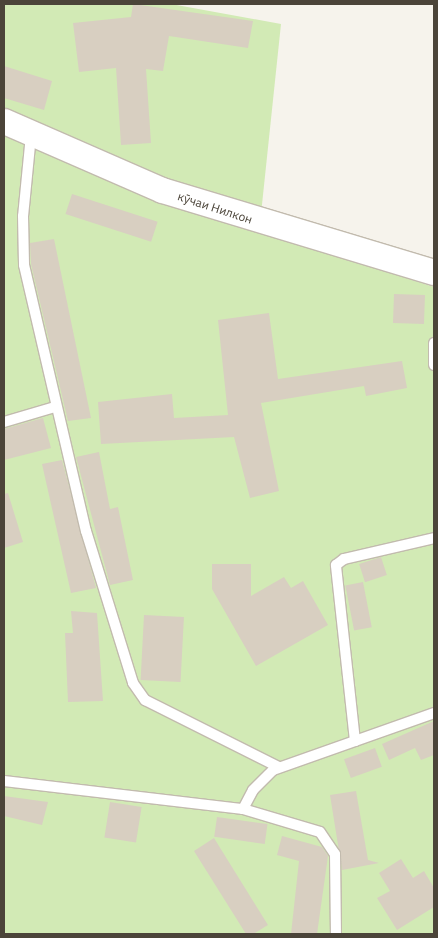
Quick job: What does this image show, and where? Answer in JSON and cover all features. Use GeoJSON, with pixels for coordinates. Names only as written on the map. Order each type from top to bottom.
{"type":"FeatureCollection","features":[{"type":"Feature","properties":{"kind":"street","name":"кӯчаи Нилкон"},"geometry":{"type":"LineString","coordinates":[[4,121],[31,135],[162,190],[434,272]]}},
{"type":"Feature","properties":{"kind":"lane"},"geometry":{"type":"LineString","coordinates":[[31,135],[22,249],[55,407],[86,531],[138,691],[160,708],[280,767]]}},
{"type":"Feature","properties":{"kind":"lane"},"geometry":{"type":"LineString","coordinates":[[434,343],[434,365]]}},
{"type":"Feature","properties":{"kind":"lane"},"geometry":{"type":"LineString","coordinates":[[4,422],[55,407]]}},
{"type":"Feature","properties":{"kind":"lane"},"geometry":{"type":"LineString","coordinates":[[355,741],[336,565],[344,559],[434,538]]}},
{"type":"Feature","properties":{"kind":"lane"},"geometry":{"type":"LineString","coordinates":[[243,810],[253,790],[280,767],[434,713]]}},
{"type":"Feature","properties":{"kind":"lane"},"geometry":{"type":"LineString","coordinates":[[4,781],[243,810],[308,827],[330,842],[336,934]]}},
{"type":"Feature","properties":{"kind":"green space"},"geometry":{"type":"Polygon","coordinates":[[[4,4],[171,4],[281,24],[261,214],[97,157],[4,108],[4,4]]]}},
{"type":"Feature","properties":{"kind":"green space"},"geometry":{"type":"Polygon","coordinates":[[[4,133],[155,198],[434,287],[434,934],[4,934],[4,133]]]}},
{"type":"Feature","properties":{"kind":"building"},"geometry":{"type":"Polygon","coordinates":[[[133,4],[253,21],[248,48],[169,36],[163,71],[146,69],[151,143],[121,145],[116,68],[79,72],[73,23],[131,17],[133,4]]]}},
{"type":"Feature","properties":{"kind":"building"},"geometry":{"type":"Polygon","coordinates":[[[4,66],[52,81],[44,110],[4,98],[4,66]]]}},
{"type":"Feature","properties":{"kind":"building"},"geometry":{"type":"Polygon","coordinates":[[[72,194],[158,222],[151,242],[66,214],[72,194]]]}},
{"type":"Feature","properties":{"kind":"building"},"geometry":{"type":"Polygon","coordinates":[[[54,239],[91,418],[68,421],[31,264],[30,243],[54,239]]]}},
{"type":"Feature","properties":{"kind":"building"},"geometry":{"type":"Polygon","coordinates":[[[394,294],[425,295],[424,324],[393,323],[394,294]]]}},
{"type":"Feature","properties":{"kind":"building"},"geometry":{"type":"Polygon","coordinates":[[[269,313],[278,379],[402,361],[407,388],[366,396],[364,386],[261,403],[279,491],[250,498],[234,437],[101,444],[98,402],[172,394],[174,418],[228,415],[218,320],[269,313]]]}},
{"type":"Feature","properties":{"kind":"building"},"geometry":{"type":"Polygon","coordinates":[[[43,418],[51,448],[4,460],[4,429],[43,418]]]}},
{"type":"Feature","properties":{"kind":"building"},"geometry":{"type":"Polygon","coordinates":[[[99,452],[110,509],[118,507],[133,580],[110,585],[76,457],[99,452]]]}},
{"type":"Feature","properties":{"kind":"building"},"geometry":{"type":"Polygon","coordinates":[[[62,460],[96,588],[71,593],[42,464],[62,460]]]}},
{"type":"Feature","properties":{"kind":"building"},"geometry":{"type":"Polygon","coordinates":[[[8,493],[23,542],[4,548],[4,494],[8,493]]]}},
{"type":"Feature","properties":{"kind":"building"},"geometry":{"type":"Polygon","coordinates":[[[381,557],[387,575],[365,582],[359,564],[381,557]]]}},
{"type":"Feature","properties":{"kind":"building"},"geometry":{"type":"Polygon","coordinates":[[[212,564],[251,564],[251,596],[284,577],[291,588],[303,581],[328,625],[256,666],[212,589],[212,564]]]}},
{"type":"Feature","properties":{"kind":"building"},"geometry":{"type":"Polygon","coordinates":[[[363,582],[372,627],[354,631],[345,585],[363,582]]]}},
{"type":"Feature","properties":{"kind":"building"},"geometry":{"type":"Polygon","coordinates":[[[71,611],[97,613],[103,701],[68,702],[65,633],[73,633],[71,611]]]}},
{"type":"Feature","properties":{"kind":"building"},"geometry":{"type":"Polygon","coordinates":[[[144,615],[184,617],[181,682],[141,680],[144,615]]]}},
{"type":"Feature","properties":{"kind":"building"},"geometry":{"type":"Polygon","coordinates":[[[434,721],[434,755],[421,760],[415,748],[389,760],[382,744],[434,721]]]}},
{"type":"Feature","properties":{"kind":"building"},"geometry":{"type":"Polygon","coordinates":[[[375,748],[382,767],[351,778],[344,759],[375,748]]]}},
{"type":"Feature","properties":{"kind":"building"},"geometry":{"type":"Polygon","coordinates":[[[356,791],[368,860],[379,863],[342,870],[330,795],[356,791]]]}},
{"type":"Feature","properties":{"kind":"building"},"geometry":{"type":"Polygon","coordinates":[[[4,796],[48,802],[42,825],[4,816],[4,796]]]}},
{"type":"Feature","properties":{"kind":"building"},"geometry":{"type":"Polygon","coordinates":[[[110,802],[142,807],[136,843],[104,838],[110,802]]]}},
{"type":"Feature","properties":{"kind":"building"},"geometry":{"type":"Polygon","coordinates":[[[217,817],[268,824],[265,844],[214,837],[217,817]]]}},
{"type":"Feature","properties":{"kind":"building"},"geometry":{"type":"Polygon","coordinates":[[[282,836],[322,847],[328,856],[317,934],[291,934],[299,861],[277,855],[282,836]]]}},
{"type":"Feature","properties":{"kind":"building"},"geometry":{"type":"Polygon","coordinates":[[[214,838],[268,925],[253,934],[246,934],[194,851],[214,838]]]}},
{"type":"Feature","properties":{"kind":"building"},"geometry":{"type":"Polygon","coordinates":[[[401,859],[413,878],[424,871],[434,888],[434,907],[397,930],[377,898],[390,891],[379,873],[401,859]]]}}]}
